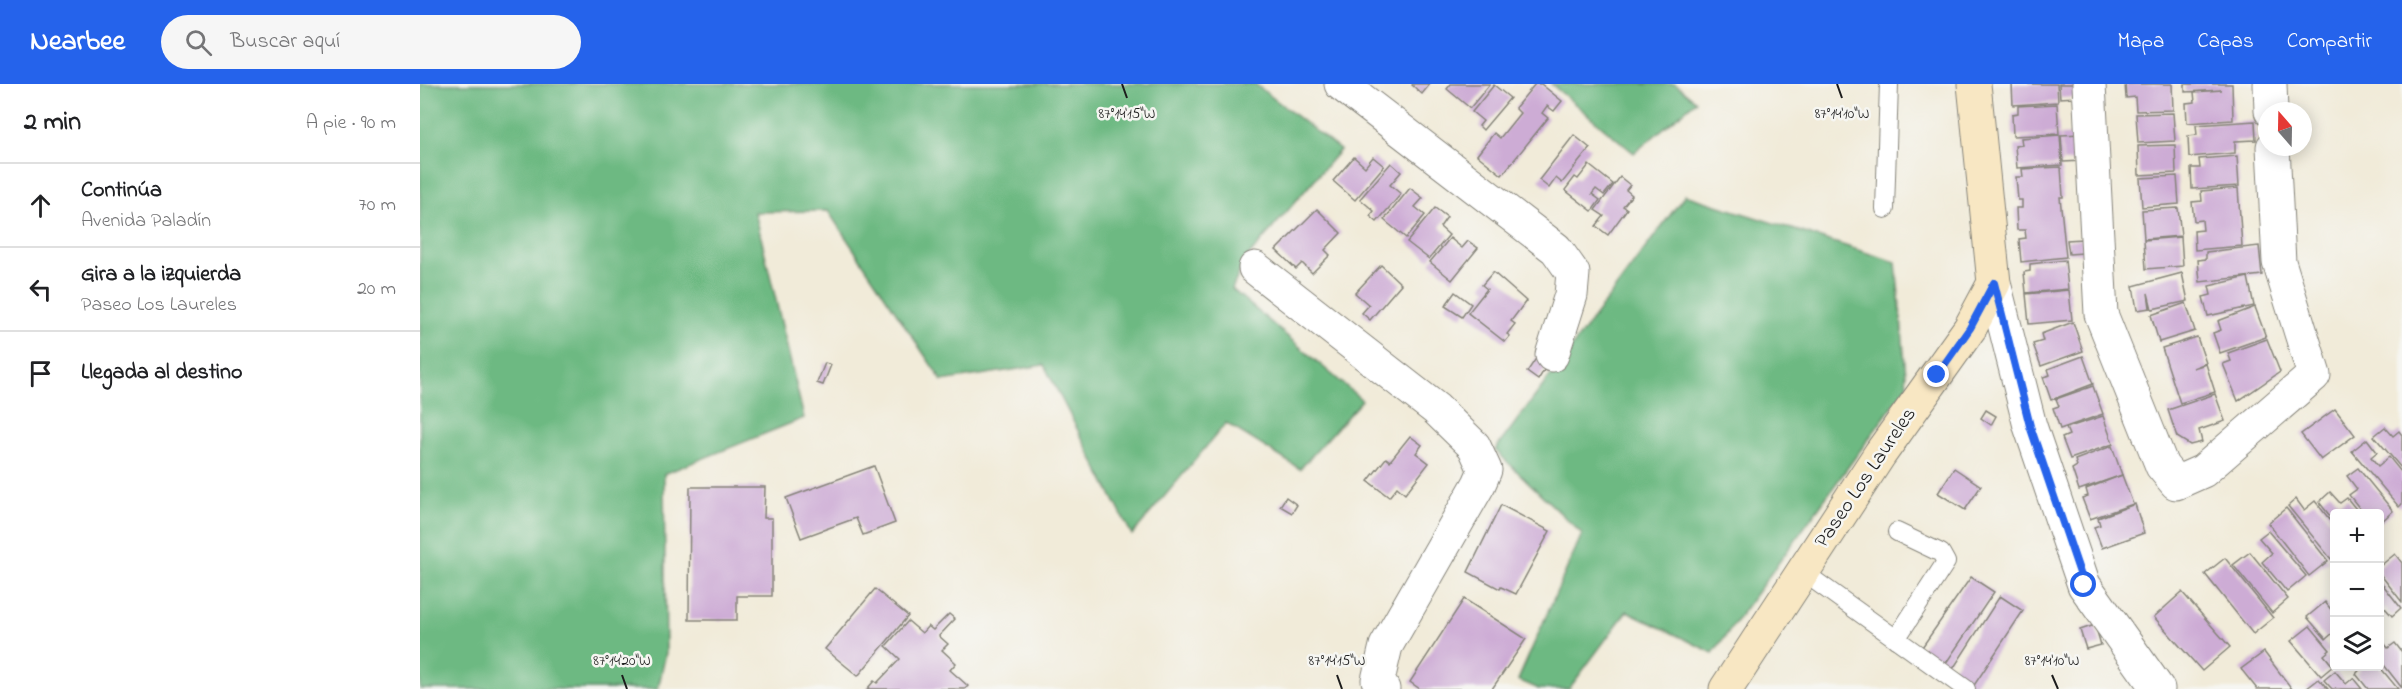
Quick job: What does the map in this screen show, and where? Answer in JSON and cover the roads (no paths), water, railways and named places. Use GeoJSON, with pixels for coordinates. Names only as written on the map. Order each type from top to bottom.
{"type":"FeatureCollection","features":[{"type":"Feature","properties":{"kind":"street"},"geometry":{"type":"LineString","coordinates":[[1341,84],[1556,249],[1573,273],[1571,295],[1552,355]]}},
{"type":"Feature","properties":{"kind":"street"},"geometry":{"type":"LineString","coordinates":[[1974,84],[1994,283],[2030,426],[2084,585],[2158,689]]}},
{"type":"Feature","properties":{"kind":"street"},"geometry":{"type":"LineString","coordinates":[[2089,84],[2101,314],[2162,466],[2176,483],[2203,471],[2314,375],[2278,262],[2273,156]]}},
{"type":"Feature","properties":{"kind":"street"},"geometry":{"type":"LineString","coordinates":[[2270,84],[2271,102]]}},
{"type":"Feature","properties":{"kind":"street"},"geometry":{"type":"LineString","coordinates":[[1254,268],[1436,409],[1474,446],[1485,470],[1386,646],[1378,681],[1383,689]]}},
{"type":"Feature","properties":{"kind":"street","name":"Paseo Los Laureles"},"geometry":{"type":"LineString","coordinates":[[1726,689],[1880,454],[1970,328],[1994,283]]}},
{"type":"Feature","properties":{"kind":"lane"},"geometry":{"type":"LineString","coordinates":[[1885,209],[1889,84]]}},
{"type":"Feature","properties":{"kind":"lane"},"geometry":{"type":"LineString","coordinates":[[1896,639],[1946,562],[1941,553],[1897,532]]}},
{"type":"Feature","properties":{"kind":"lane"},"geometry":{"type":"LineString","coordinates":[[1803,572],[1966,689]]}}]}
